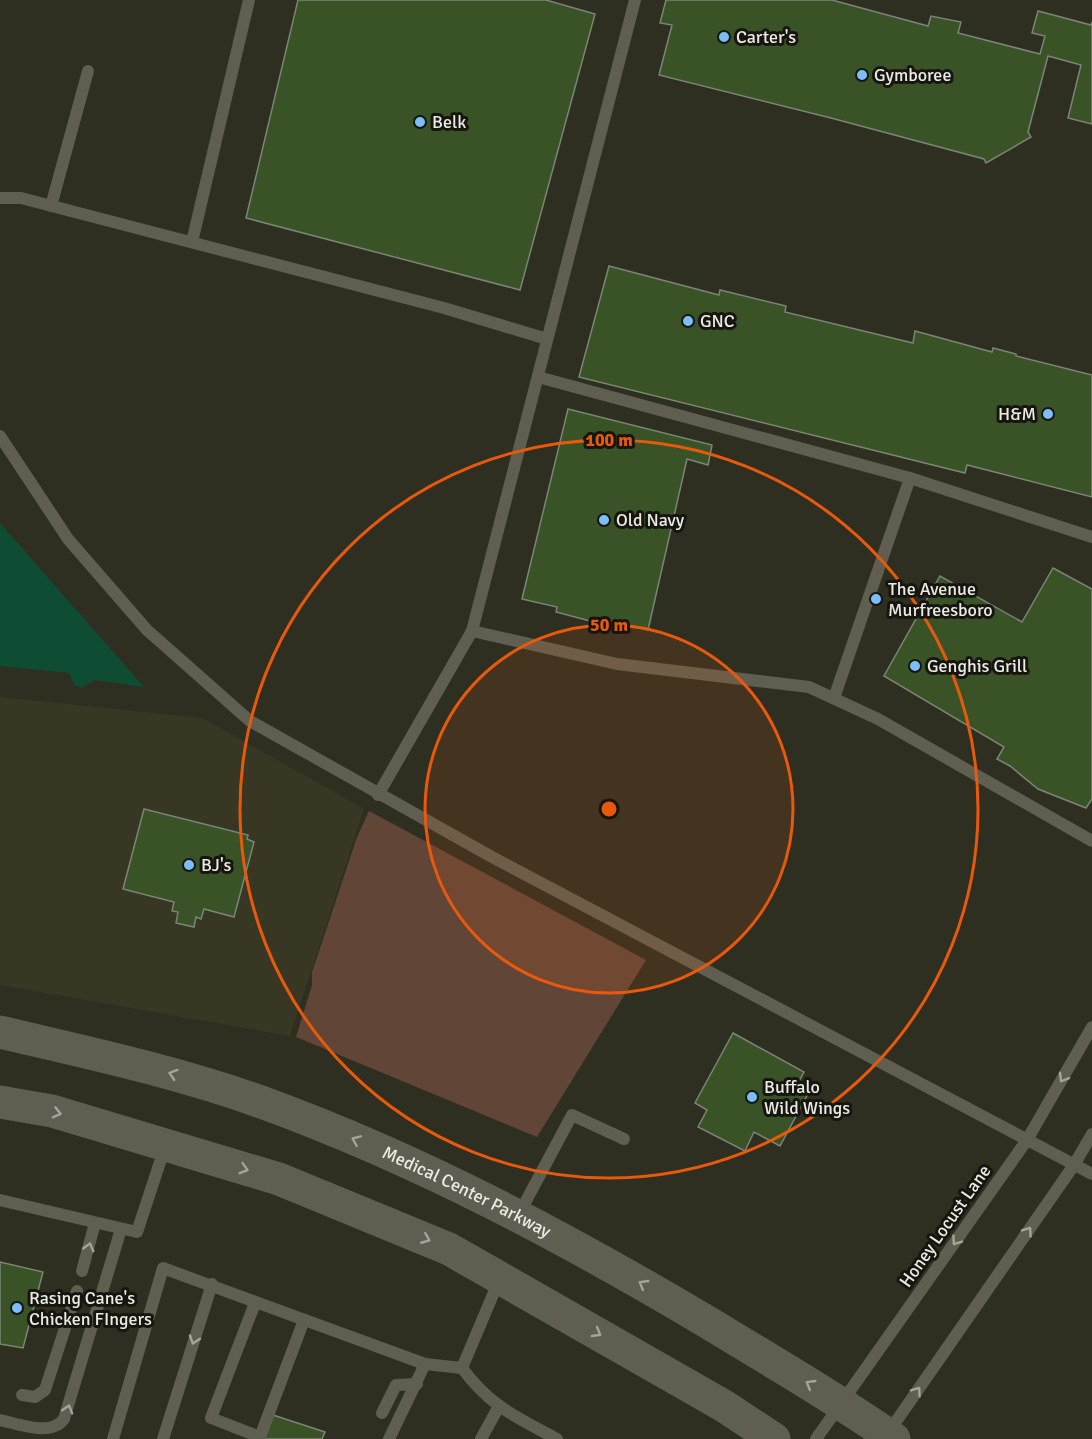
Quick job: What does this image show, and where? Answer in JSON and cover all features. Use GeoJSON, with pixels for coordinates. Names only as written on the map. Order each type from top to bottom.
{"type":"FeatureCollection","features":[{"type":"Feature","properties":{"kind":"main road","name":"Medical Center Parkway"},"geometry":{"type":"LineString","coordinates":[[0,1032],[163,1071],[262,1102],[439,1175],[594,1255],[843,1404],[889,1437]]}},
{"type":"Feature","properties":{"kind":"main road"},"geometry":{"type":"LineString","coordinates":[[0,1102],[52,1111],[279,1179],[449,1249],[724,1406],[774,1439]]}},
{"type":"Feature","properties":{"kind":"lane"},"geometry":{"type":"LineString","coordinates":[[192,242],[249,0]]}},
{"type":"Feature","properties":{"kind":"lane"},"geometry":{"type":"LineString","coordinates":[[378,795],[472,631],[635,0]]}},
{"type":"Feature","properties":{"kind":"lane"},"geometry":{"type":"LineString","coordinates":[[51,206],[88,70]]}},
{"type":"Feature","properties":{"kind":"lane"},"geometry":{"type":"LineString","coordinates":[[0,198],[21,198],[444,308],[548,339]]}},
{"type":"Feature","properties":{"kind":"lane"},"geometry":{"type":"LineString","coordinates":[[538,376],[910,478],[1092,537]]}},
{"type":"Feature","properties":{"kind":"lane"},"geometry":{"type":"LineString","coordinates":[[0,436],[68,539],[147,630],[250,721],[378,795],[760,1001],[1092,1174]]}},
{"type":"Feature","properties":{"kind":"lane"},"geometry":{"type":"LineString","coordinates":[[834,698],[910,478]]}},
{"type":"Feature","properties":{"kind":"lane"},"geometry":{"type":"LineString","coordinates":[[472,631],[618,664],[808,687],[878,719],[1092,841]]}},
{"type":"Feature","properties":{"kind":"lane","name":"Honey Locust Lane"},"geometry":{"type":"LineString","coordinates":[[816,1439],[843,1404],[1027,1140],[1092,1028]]}},
{"type":"Feature","properties":{"kind":"lane"},"geometry":{"type":"LineString","coordinates":[[518,1216],[572,1115],[624,1139]]}},
{"type":"Feature","properties":{"kind":"lane"},"geometry":{"type":"LineString","coordinates":[[889,1437],[1074,1165],[1092,1134]]}},
{"type":"Feature","properties":{"kind":"lane"},"geometry":{"type":"LineString","coordinates":[[0,1200],[137,1232],[165,1145]]}},
{"type":"Feature","properties":{"kind":"lane"},"geometry":{"type":"LineString","coordinates":[[82,1271],[95,1223]]}},
{"type":"Feature","properties":{"kind":"lane"},"geometry":{"type":"LineString","coordinates":[[0,1420],[51,1428],[60,1425],[64,1419],[121,1228]]}},
{"type":"Feature","properties":{"kind":"lane"},"geometry":{"type":"LineString","coordinates":[[113,1439],[163,1268],[212,1284],[255,1303],[425,1364],[462,1368],[498,1408],[556,1439]]}},
{"type":"Feature","properties":{"kind":"lane"},"geometry":{"type":"LineString","coordinates":[[462,1368],[500,1278]]}},
{"type":"Feature","properties":{"kind":"lane"},"geometry":{"type":"LineString","coordinates":[[163,1439],[212,1284]]}},
{"type":"Feature","properties":{"kind":"lane"},"geometry":{"type":"LineString","coordinates":[[22,1395],[35,1397],[45,1390],[77,1291]]}},
{"type":"Feature","properties":{"kind":"lane"},"geometry":{"type":"LineString","coordinates":[[255,1303],[211,1418],[260,1437],[304,1320]]}},
{"type":"Feature","properties":{"kind":"lane"},"geometry":{"type":"LineString","coordinates":[[389,1439],[425,1364]]}},
{"type":"Feature","properties":{"kind":"lane"},"geometry":{"type":"LineString","coordinates":[[382,1413],[396,1385],[417,1384]]}},
{"type":"Feature","properties":{"kind":"lane"},"geometry":{"type":"LineString","coordinates":[[481,1439],[498,1408]]}},
{"type":"Feature","properties":{"kind":"shaded area"},"geometry":{"type":"Polygon","coordinates":[[[0,523],[144,687],[94,680],[82,688],[74,685],[69,673],[0,666],[0,523]]]}},
{"type":"Feature","properties":{"kind":"shaded area"},"geometry":{"type":"Polygon","coordinates":[[[0,697],[203,718],[364,809],[290,1036],[0,985],[0,697]]]}},
{"type":"Feature","properties":{"kind":"shaded area"},"geometry":{"type":"Polygon","coordinates":[[[369,811],[646,960],[537,1137],[296,1037],[312,985],[312,972],[357,837],[369,811]]]}},
{"type":"Feature","properties":{"kind":"building"},"geometry":{"type":"Polygon","coordinates":[[[298,0],[546,0],[595,14],[520,290],[246,218],[298,0]]]}},
{"type":"Feature","properties":{"kind":"building"},"geometry":{"type":"Polygon","coordinates":[[[666,0],[832,0],[928,26],[931,16],[961,22],[958,33],[1040,54],[1045,36],[1032,33],[1038,11],[1091,25],[1092,22],[1092,124],[1068,118],[1081,65],[1048,56],[1028,132],[1031,137],[986,163],[984,159],[659,75],[672,25],[660,23],[666,0]]]}},
{"type":"Feature","properties":{"kind":"building"},"geometry":{"type":"Polygon","coordinates":[[[609,266],[719,295],[720,290],[786,306],[785,312],[913,343],[915,331],[992,352],[993,348],[1092,375],[1092,497],[967,465],[965,473],[579,377],[609,266]]]}},
{"type":"Feature","properties":{"kind":"building"},"geometry":{"type":"Polygon","coordinates":[[[568,409],[712,445],[708,465],[687,459],[648,630],[611,621],[609,626],[556,612],[557,607],[522,599],[568,409]]]}},
{"type":"Feature","properties":{"kind":"building"},"geometry":{"type":"Polygon","coordinates":[[[1053,568],[1092,589],[1092,799],[1086,808],[1038,789],[1010,766],[997,759],[1004,747],[884,676],[940,576],[1022,622],[1053,568]]]}},
{"type":"Feature","properties":{"kind":"building","name":"BJ's"},"geometry":{"type":"Polygon","coordinates":[[[144,809],[248,835],[247,839],[254,842],[234,917],[204,909],[201,919],[196,917],[194,927],[176,923],[178,912],[172,911],[174,902],[123,889],[144,809]]]}},
{"type":"Feature","properties":{"kind":"building","name":"Buffalo Wild Wings"},"geometry":{"type":"Polygon","coordinates":[[[733,1033],[804,1072],[797,1085],[809,1092],[780,1146],[754,1132],[745,1151],[698,1127],[707,1110],[695,1103],[733,1033]]]}},
{"type":"Feature","properties":{"kind":"building","name":"Rasing Cane's Chicken FIngers"},"geometry":{"type":"Polygon","coordinates":[[[0,1262],[43,1272],[23,1348],[0,1344],[0,1262]]]}},
{"type":"Feature","properties":{"kind":"building"},"geometry":{"type":"Polygon","coordinates":[[[273,1415],[325,1432],[322,1439],[264,1439],[273,1415]]]}},
{"type":"Feature","properties":{"kind":"place","name":"Carter's"},"geometry":{"type":"Point","coordinates":[724,37]}},
{"type":"Feature","properties":{"kind":"place","name":"Gymboree"},"geometry":{"type":"Point","coordinates":[862,75]}},
{"type":"Feature","properties":{"kind":"place","name":"Belk"},"geometry":{"type":"Point","coordinates":[420,122]}},
{"type":"Feature","properties":{"kind":"place","name":"GNC"},"geometry":{"type":"Point","coordinates":[688,321]}},
{"type":"Feature","properties":{"kind":"place","name":"H&M"},"geometry":{"type":"Point","coordinates":[1048,414]}},
{"type":"Feature","properties":{"kind":"place","name":"Old Navy"},"geometry":{"type":"Point","coordinates":[604,520]}},
{"type":"Feature","properties":{"kind":"place","name":"The Avenue Murfreesboro"},"geometry":{"type":"Point","coordinates":[876,599]}},
{"type":"Feature","properties":{"kind":"place","name":"Genghis Grill"},"geometry":{"type":"Point","coordinates":[915,666]}},
{"type":"Feature","properties":{"kind":"place","name":"BJ's"},"geometry":{"type":"Point","coordinates":[189,865]}},
{"type":"Feature","properties":{"kind":"place","name":"Buffalo Wild Wings"},"geometry":{"type":"Point","coordinates":[752,1097]}},
{"type":"Feature","properties":{"kind":"place","name":"Rasing Cane's Chicken FIngers"},"geometry":{"type":"Point","coordinates":[17,1308]}}]}
